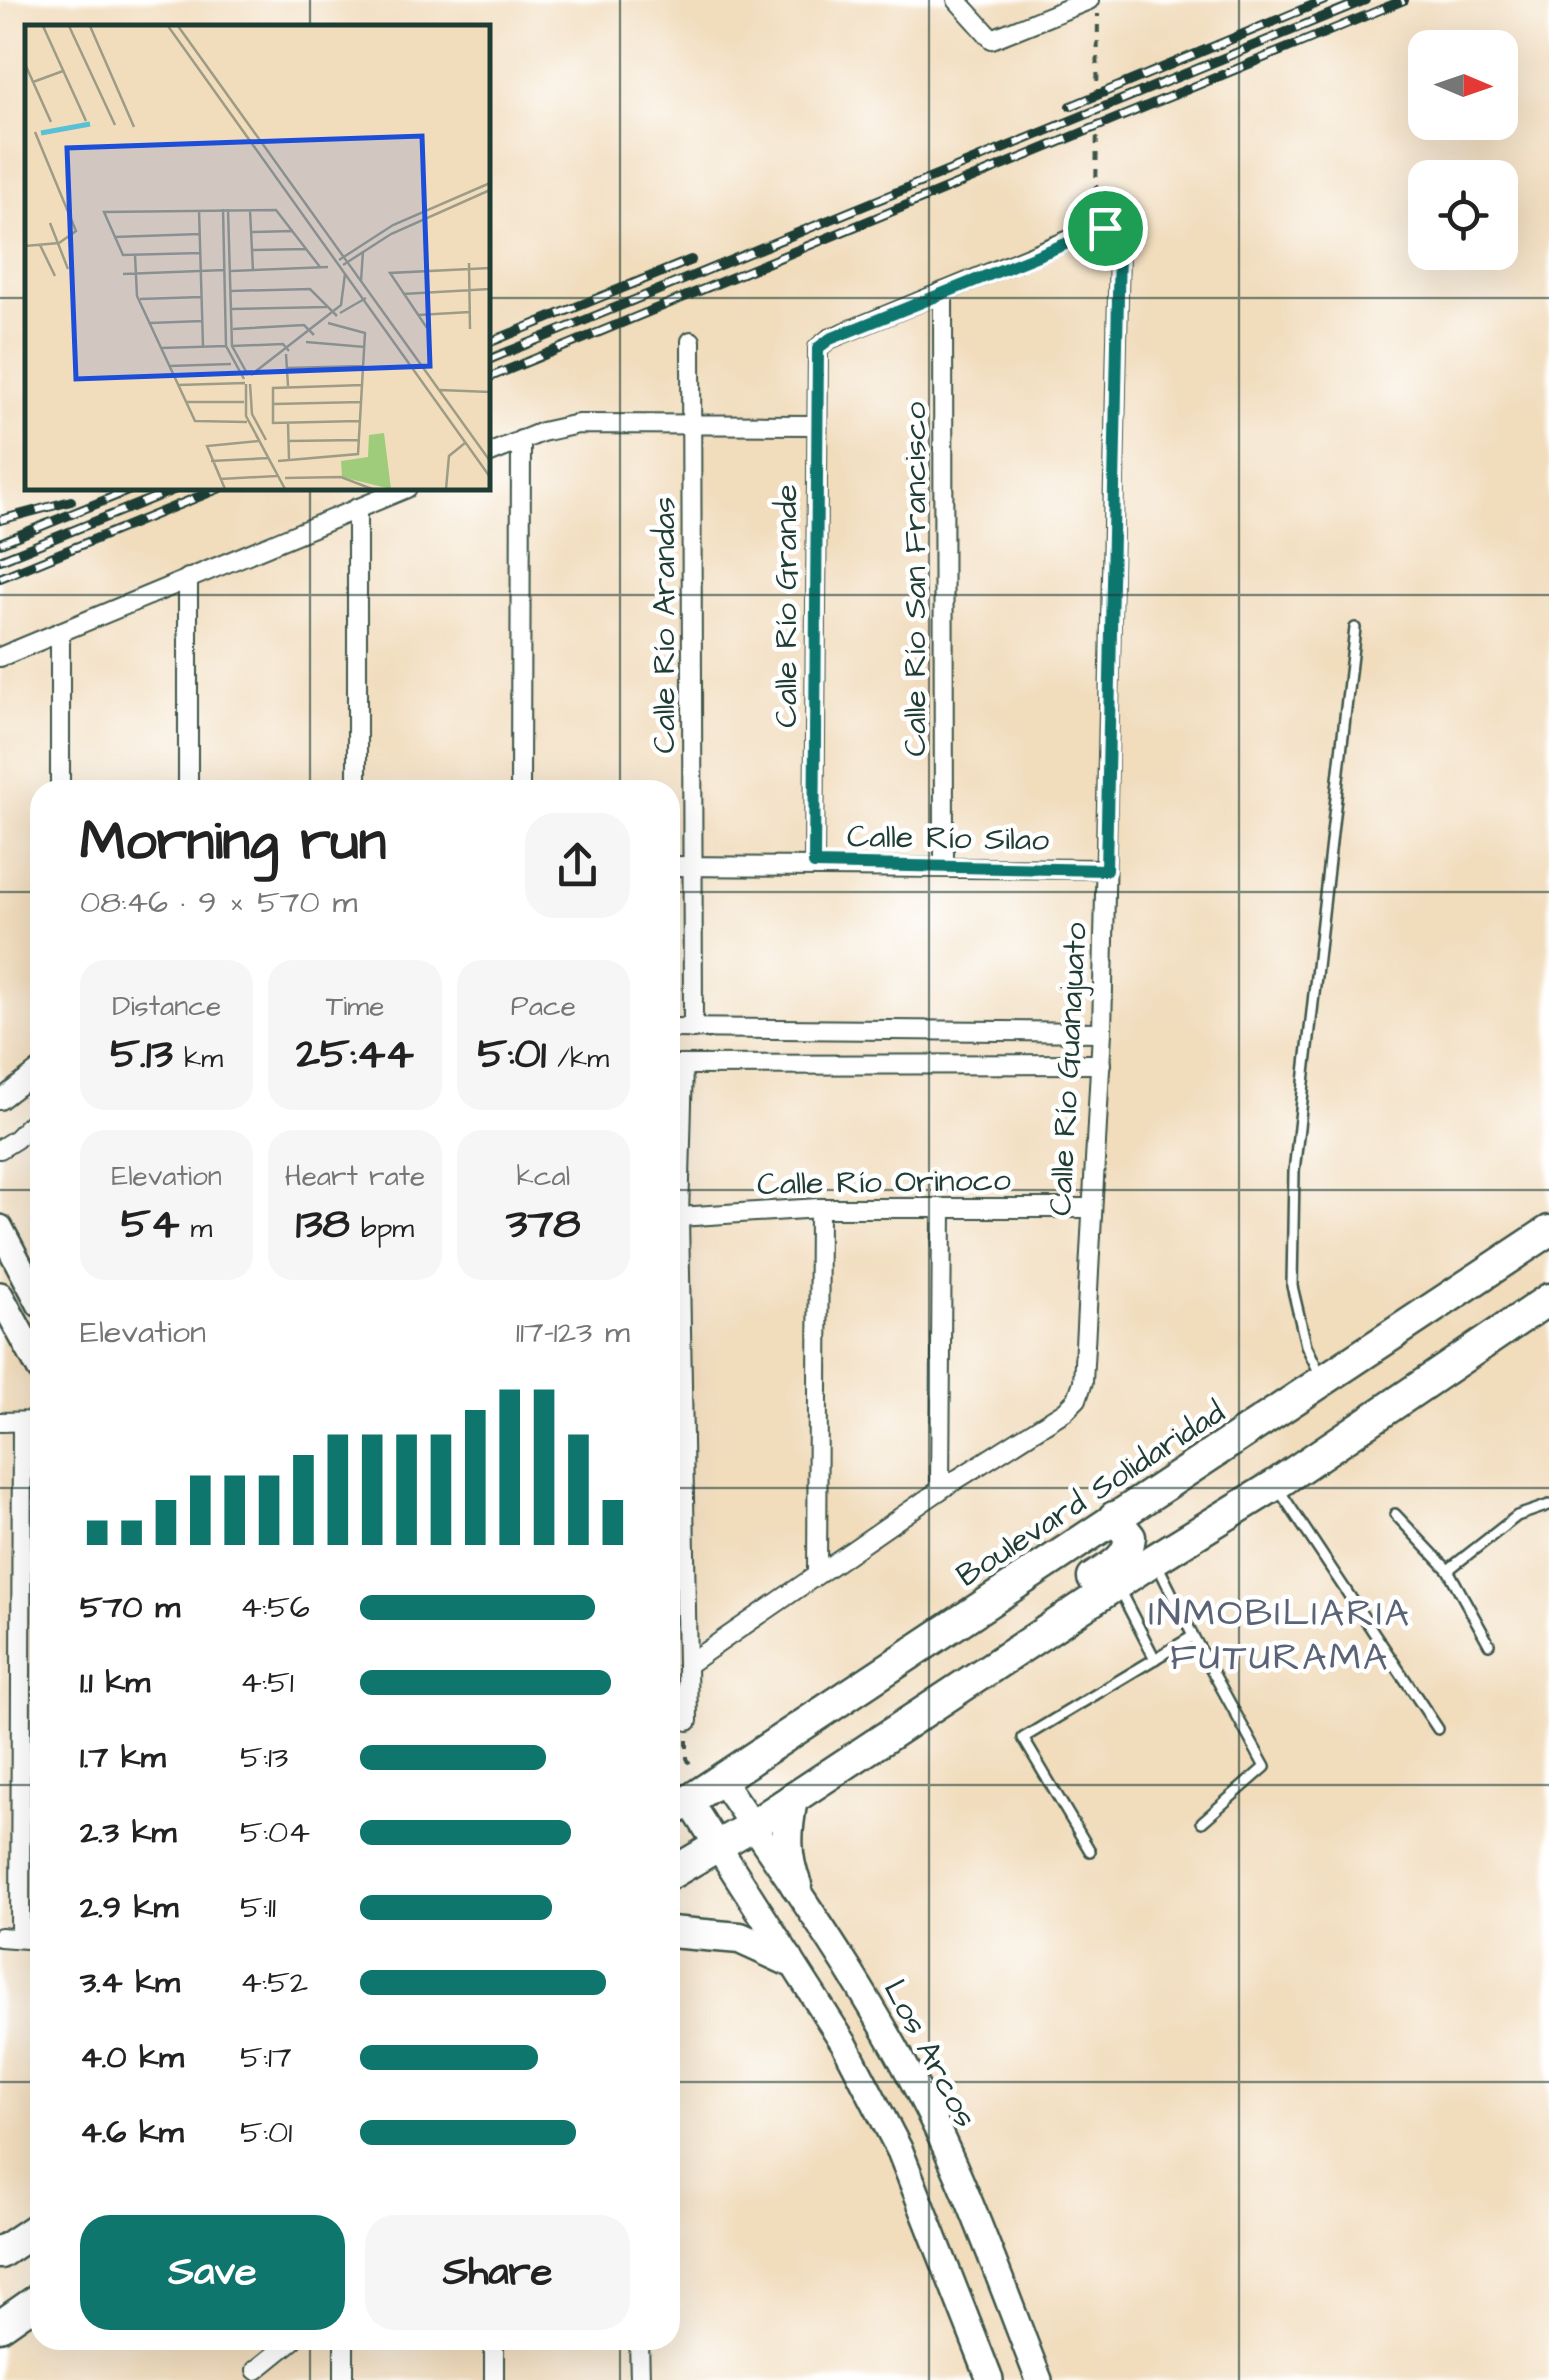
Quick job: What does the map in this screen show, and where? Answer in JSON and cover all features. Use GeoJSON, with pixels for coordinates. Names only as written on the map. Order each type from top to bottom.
{"type":"FeatureCollection","features":[{"type":"Feature","properties":{"kind":"highway","name":"Boulevard Solidaridad"},"geometry":{"type":"LineString","coordinates":[[696,1796],[1549,1231]]}},
{"type":"Feature","properties":{"kind":"highway"},"geometry":{"type":"LineString","coordinates":[[680,1868],[792,1800],[951,1692],[1275,1485],[1548,1301]]}},
{"type":"Feature","properties":{"kind":"highway"},"geometry":{"type":"LineString","coordinates":[[951,1692],[991,1650],[1122,1559],[1129,1550],[1130,1538],[1114,1517]]}},
{"type":"Feature","properties":{"kind":"highway"},"geometry":{"type":"LineString","coordinates":[[792,1800],[786,1829],[786,1859],[796,1886]]}},
{"type":"Feature","properties":{"kind":"highway"},"geometry":{"type":"LineString","coordinates":[[680,1933],[740,1938],[788,1960]]}},
{"type":"Feature","properties":{"kind":"highway"},"geometry":{"type":"LineString","coordinates":[[0,2252],[30,2232]]}},
{"type":"Feature","properties":{"kind":"highway"},"geometry":{"type":"LineString","coordinates":[[0,2326],[30,2305]]}},
{"type":"Feature","properties":{"kind":"main road"},"geometry":{"type":"LineString","coordinates":[[0,1228],[30,1285]]}},
{"type":"Feature","properties":{"kind":"main road"},"geometry":{"type":"LineString","coordinates":[[0,1294],[30,1350]]}},
{"type":"Feature","properties":{"kind":"main road"},"geometry":{"type":"LineString","coordinates":[[696,1796],[718,1847],[845,2045],[900,2151],[990,2380]]}},
{"type":"Feature","properties":{"kind":"main road","name":"Los Arcos"},"geometry":{"type":"LineString","coordinates":[[696,1796],[753,1825],[853,1974],[954,2165],[1039,2380]]}},
{"type":"Feature","properties":{"kind":"street"},"geometry":{"type":"LineString","coordinates":[[957,0],[992,39],[1089,0]]}},
{"type":"Feature","properties":{"kind":"street"},"geometry":{"type":"LineString","coordinates":[[943,292],[1096,229]]}},
{"type":"Feature","properties":{"kind":"street","name":"Calle Río Guanajuato"},"geometry":{"type":"LineString","coordinates":[[688,1664],[940,1490],[1066,1411],[1084,1382],[1102,1032],[1119,248],[1112,232],[1096,229]]}},
{"type":"Feature","properties":{"kind":"street","name":"Calle Río Grande"},"geometry":{"type":"LineString","coordinates":[[814,864],[818,348],[830,339],[943,292]]}},
{"type":"Feature","properties":{"kind":"street","name":"Calle Río San Francisco"},"geometry":{"type":"LineString","coordinates":[[943,292],[944,867]]}},
{"type":"Feature","properties":{"kind":"street","name":"Calle Río Arandas"},"geometry":{"type":"LineString","coordinates":[[691,341],[693,1029]]}},
{"type":"Feature","properties":{"kind":"street"},"geometry":{"type":"LineString","coordinates":[[490,453],[578,424],[816,425]]}},
{"type":"Feature","properties":{"kind":"street"},"geometry":{"type":"LineString","coordinates":[[520,780],[521,440]]}},
{"type":"Feature","properties":{"kind":"street"},"geometry":{"type":"LineString","coordinates":[[0,657],[402,490]]}},
{"type":"Feature","properties":{"kind":"street"},"geometry":{"type":"LineString","coordinates":[[357,508],[357,780]]}},
{"type":"Feature","properties":{"kind":"street"},"geometry":{"type":"LineString","coordinates":[[188,578],[188,780]]}},
{"type":"Feature","properties":{"kind":"street"},"geometry":{"type":"LineString","coordinates":[[60,632],[60,780]]}},
{"type":"Feature","properties":{"kind":"street","name":"Calle Río Silao"},"geometry":{"type":"LineString","coordinates":[[680,866],[814,864],[1106,870]]}},
{"type":"Feature","properties":{"kind":"street"},"geometry":{"type":"LineString","coordinates":[[680,1028],[1102,1032]]}},
{"type":"Feature","properties":{"kind":"street"},"geometry":{"type":"LineString","coordinates":[[723,1064],[724,1029]]}},
{"type":"Feature","properties":{"kind":"street"},"geometry":{"type":"LineString","coordinates":[[680,1065],[1101,1064]]}},
{"type":"Feature","properties":{"kind":"street"},"geometry":{"type":"LineString","coordinates":[[0,1100],[30,1077]]}},
{"type":"Feature","properties":{"kind":"street"},"geometry":{"type":"LineString","coordinates":[[0,1149],[30,1124]]}},
{"type":"Feature","properties":{"kind":"street"},"geometry":{"type":"LineString","coordinates":[[817,1573],[819,1208]]}},
{"type":"Feature","properties":{"kind":"street","name":"Calle Río Orinoco"},"geometry":{"type":"LineString","coordinates":[[680,1217],[819,1208],[1090,1208]]}},
{"type":"Feature","properties":{"kind":"street"},"geometry":{"type":"LineString","coordinates":[[940,1490],[942,1209]]}},
{"type":"Feature","properties":{"kind":"street"},"geometry":{"type":"LineString","coordinates":[[680,1267],[688,1721]]}},
{"type":"Feature","properties":{"kind":"street"},"geometry":{"type":"LineString","coordinates":[[0,1422],[30,1422]]}},
{"type":"Feature","properties":{"kind":"street"},"geometry":{"type":"LineString","coordinates":[[20,1938],[30,1469]]}},
{"type":"Feature","properties":{"kind":"street"},"geometry":{"type":"LineString","coordinates":[[0,1936],[30,1939]]}},
{"type":"Feature","properties":{"kind":"street"},"geometry":{"type":"LineString","coordinates":[[256,2370],[280,2350]]}},
{"type":"Feature","properties":{"kind":"street"},"geometry":{"type":"LineString","coordinates":[[344,2350],[344,2380]]}},
{"type":"Feature","properties":{"kind":"street"},"geometry":{"type":"LineString","coordinates":[[494,2350],[494,2380]]}},
{"type":"Feature","properties":{"kind":"street"},"geometry":{"type":"LineString","coordinates":[[638,2350],[640,2380]]}},
{"type":"Feature","properties":{"kind":"lane"},"geometry":{"type":"LineString","coordinates":[[1323,1381],[1306,1345],[1292,1286],[1294,1172],[1355,628]]}},
{"type":"Feature","properties":{"kind":"lane"},"geometry":{"type":"LineString","coordinates":[[1275,1485],[1438,1729]]}},
{"type":"Feature","properties":{"kind":"lane"},"geometry":{"type":"LineString","coordinates":[[1448,1570],[1517,1516],[1549,1505]]}},
{"type":"Feature","properties":{"kind":"lane"},"geometry":{"type":"LineString","coordinates":[[1395,1514],[1448,1570],[1490,1644]]}},
{"type":"Feature","properties":{"kind":"lane"},"geometry":{"type":"LineString","coordinates":[[1155,1560],[1264,1767],[1202,1822]]}},
{"type":"Feature","properties":{"kind":"lane"},"geometry":{"type":"LineString","coordinates":[[1117,1584],[1155,1659]]}},
{"type":"Feature","properties":{"kind":"lane"},"geometry":{"type":"LineString","coordinates":[[1090,1851],[1023,1738],[1194,1636]]}},
{"type":"Feature","properties":{"kind":"path"},"geometry":{"type":"LineString","coordinates":[[1096,229],[1098,0]]}},
{"type":"Feature","properties":{"kind":"path"},"geometry":{"type":"LineString","coordinates":[[688,1721],[687,1758],[696,1796]]}},
{"type":"Feature","properties":{"kind":"railway"},"geometry":{"type":"LineString","coordinates":[[1071,106],[1325,0]]}},
{"type":"Feature","properties":{"kind":"railway"},"geometry":{"type":"LineString","coordinates":[[490,359],[1365,0]]}},
{"type":"Feature","properties":{"kind":"railway"},"geometry":{"type":"LineString","coordinates":[[490,377],[1404,0]]}},
{"type":"Feature","properties":{"kind":"railway"},"geometry":{"type":"LineString","coordinates":[[490,342],[691,260]]}},
{"type":"Feature","properties":{"kind":"railway"},"geometry":{"type":"LineString","coordinates":[[0,543],[130,490]]}},
{"type":"Feature","properties":{"kind":"railway"},"geometry":{"type":"LineString","coordinates":[[0,560],[173,490]]}},
{"type":"Feature","properties":{"kind":"railway"},"geometry":{"type":"LineString","coordinates":[[0,578],[215,490]]}},
{"type":"Feature","properties":{"kind":"railway"},"geometry":{"type":"LineString","coordinates":[[0,520],[71,501]]}},
{"type":"Feature","properties":{"kind":"district","name":"INMOBILIARIA FUTURAMA"},"geometry":{"type":"Point","coordinates":[1280,1634]}},
{"type":"Feature","properties":{"kind":"route"},"geometry":{"type":"LineString","coordinates":[[1105,228],[1118,238],[1119,248],[1106,870],[814,864],[818,348],[830,339],[1105,228]]}}]}
